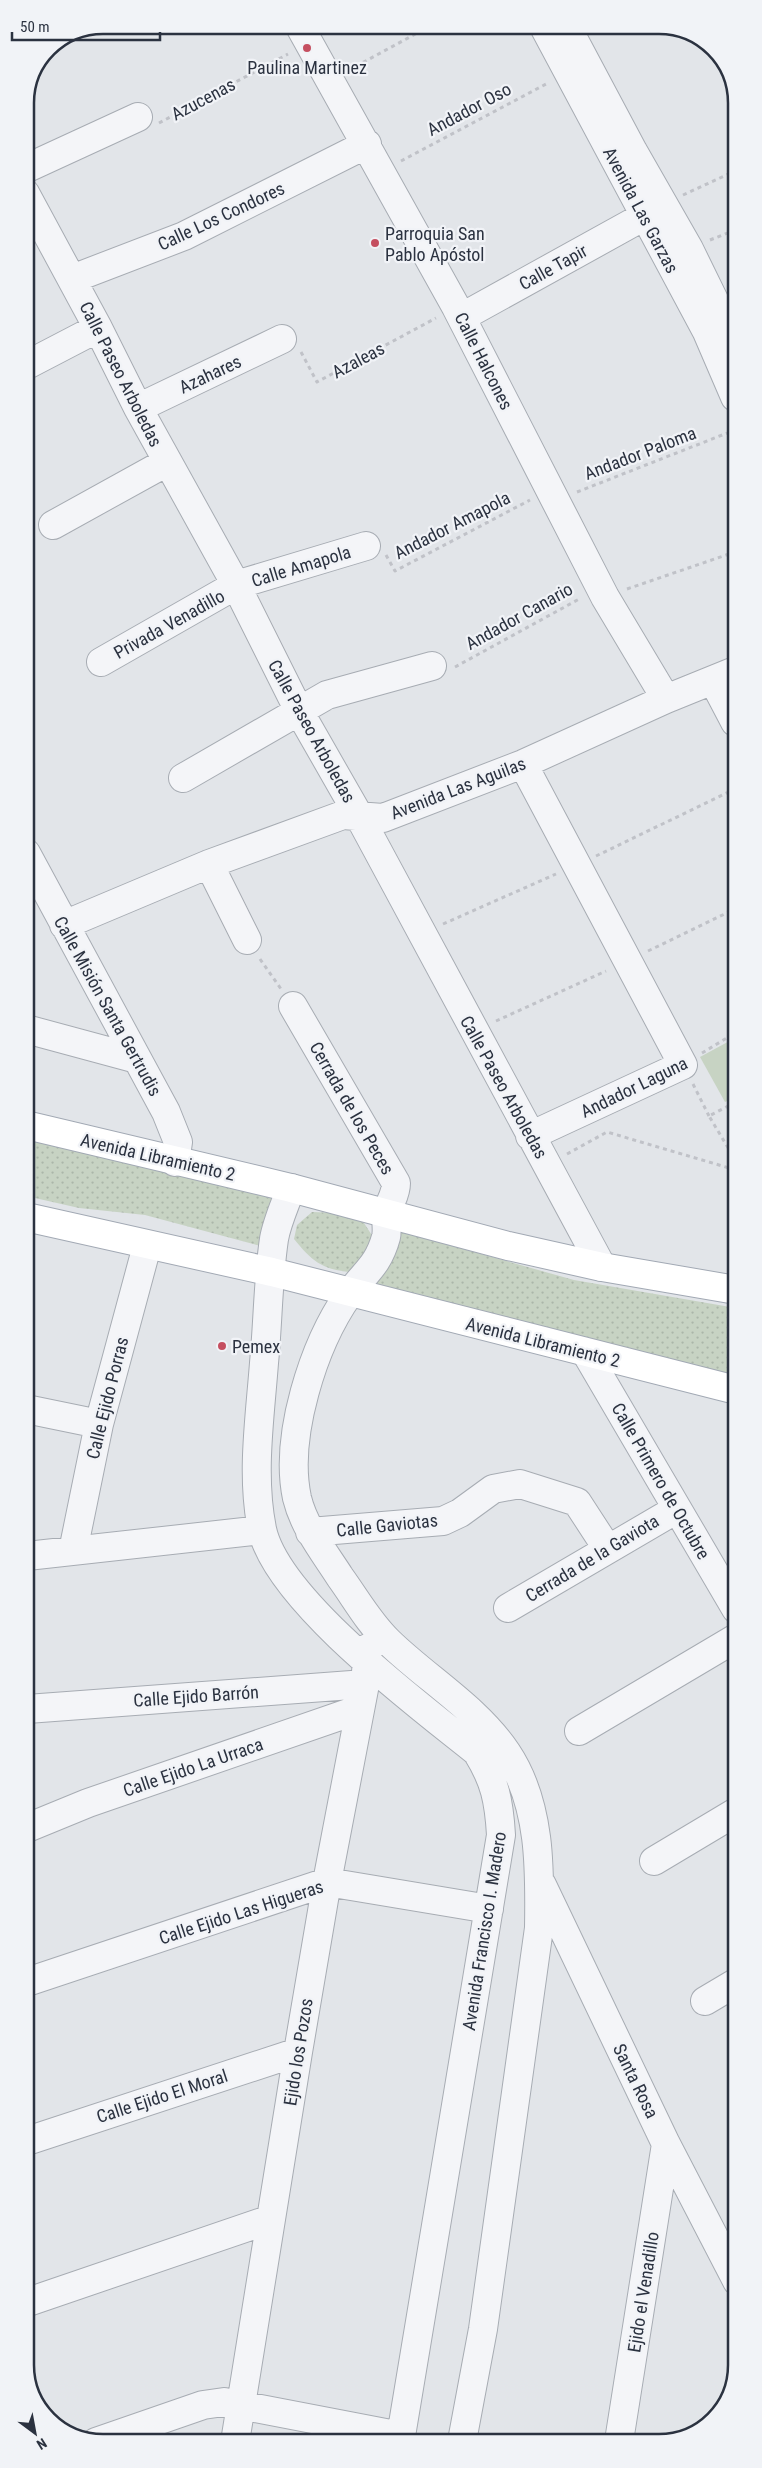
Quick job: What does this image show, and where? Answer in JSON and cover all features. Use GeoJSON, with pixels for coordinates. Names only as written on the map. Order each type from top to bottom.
{"type":"FeatureCollection","features":[{"type":"Feature","properties":{"kind":"main road","name":"Avenida Libramiento 2"},"geometry":{"type":"LineString","coordinates":[[34,1127],[174,1162],[291,1188],[508,1246],[602,1267],[728,1289]]}},
{"type":"Feature","properties":{"kind":"main road","name":"Avenida Libramiento 2"},"geometry":{"type":"LineString","coordinates":[[34,1220],[272,1272],[728,1388]]}},
{"type":"Feature","properties":{"kind":"street","name":"Calle Halcones"},"geometry":{"type":"LineString","coordinates":[[304,34],[459,312],[605,597],[666,698]]}},
{"type":"Feature","properties":{"kind":"street","name":"Avenida Las Garzas"},"geometry":{"type":"LineString","coordinates":[[548,34],[568,72],[654,211],[689,249],[728,346]]}},
{"type":"Feature","properties":{"kind":"street","name":"Avenida Las Garzas"},"geometry":{"type":"LineString","coordinates":[[570,34],[654,211]]}},
{"type":"Feature","properties":{"kind":"street"},"geometry":{"type":"LineString","coordinates":[[34,166],[138,118]]}},
{"type":"Feature","properties":{"kind":"street","name":"Calle Los Condores"},"geometry":{"type":"LineString","coordinates":[[72,279],[184,236],[367,144]]}},
{"type":"Feature","properties":{"kind":"street","name":"Calle Tapir"},"geometry":{"type":"LineString","coordinates":[[459,312],[654,211]]}},
{"type":"Feature","properties":{"kind":"street","name":"Calle Paseo Arboledas"},"geometry":{"type":"LineString","coordinates":[[34,214],[72,279],[138,408],[236,586],[299,711],[359,816],[602,1267]]}},
{"type":"Feature","properties":{"kind":"street"},"geometry":{"type":"LineString","coordinates":[[34,361],[98,328]]}},
{"type":"Feature","properties":{"kind":"street","name":"Azahares"},"geometry":{"type":"LineString","coordinates":[[138,408],[282,339]]}},
{"type":"Feature","properties":{"kind":"street"},"geometry":{"type":"LineString","coordinates":[[53,525],[167,462]]}},
{"type":"Feature","properties":{"kind":"street","name":"Calle Amapola"},"geometry":{"type":"LineString","coordinates":[[236,586],[374,546]]}},
{"type":"Feature","properties":{"kind":"street","name":"Privada Venadillo"},"geometry":{"type":"LineString","coordinates":[[101,662],[236,586]]}},
{"type":"Feature","properties":{"kind":"street"},"geometry":{"type":"LineString","coordinates":[[183,778],[327,695],[432,666]]}},
{"type":"Feature","properties":{"kind":"street"},"geometry":{"type":"LineString","coordinates":[[724,676],[728,693]]}},
{"type":"Feature","properties":{"kind":"street","name":"Avenida Las Aguilas"},"geometry":{"type":"LineString","coordinates":[[64,925],[209,864],[343,815],[383,818],[523,764],[666,698],[724,676]]}},
{"type":"Feature","properties":{"kind":"street"},"geometry":{"type":"LineString","coordinates":[[523,764],[683,1065]]}},
{"type":"Feature","properties":{"kind":"street"},"geometry":{"type":"LineString","coordinates":[[209,864],[247,940]]}},
{"type":"Feature","properties":{"kind":"street","name":"Calle Misión Santa Gertrudis"},"geometry":{"type":"LineString","coordinates":[[34,868],[166,1112],[178,1142],[174,1162]]}},
{"type":"Feature","properties":{"kind":"street","name":"Cerrada de los Peces"},"geometry":{"type":"LineString","coordinates":[[293,1006],[396,1183],[396,1192],[386,1212]]}},
{"type":"Feature","properties":{"kind":"street"},"geometry":{"type":"LineString","coordinates":[[34,1031],[137,1059]]}},
{"type":"Feature","properties":{"kind":"street","name":"Andador Laguna"},"geometry":{"type":"LineString","coordinates":[[530,1136],[683,1065]]}},
{"type":"Feature","properties":{"kind":"street"},"geometry":{"type":"LineString","coordinates":[[272,1272],[274,1238],[291,1188]]}},
{"type":"Feature","properties":{"kind":"street"},"geometry":{"type":"LineString","coordinates":[[349,1293],[368,1274],[380,1256],[386,1234],[386,1212]]}},
{"type":"Feature","properties":{"kind":"street","name":"Calle Ejido Porras"},"geometry":{"type":"LineString","coordinates":[[73,1551],[99,1424],[147,1246]]}},
{"type":"Feature","properties":{"kind":"street","name":"Avenida Francisco I. Madero"},"geometry":{"type":"LineString","coordinates":[[272,1272],[258,1448],[257,1484],[262,1530],[280,1568],[364,1685],[477,1752],[489,1772],[499,1800],[501,1835],[402,2434]]}},
{"type":"Feature","properties":{"kind":"street","name":"Avenida Francisco I. Madero"},"geometry":{"type":"LineString","coordinates":[[349,1293],[328,1332],[314,1366],[303,1402],[295,1448],[294,1480],[298,1500],[310,1532],[369,1620],[388,1641],[491,1730],[509,1755],[534,1819],[540,1880],[539,1928],[488,2300],[463,2434]]}},
{"type":"Feature","properties":{"kind":"street","name":"Calle Primero de Octubre"},"geometry":{"type":"LineString","coordinates":[[586,1353],[728,1595]]}},
{"type":"Feature","properties":{"kind":"street"},"geometry":{"type":"LineString","coordinates":[[34,1411],[99,1424]]}},
{"type":"Feature","properties":{"kind":"street","name":"Calle Gaviotas"},"geometry":{"type":"LineString","coordinates":[[310,1532],[443,1520],[460,1513],[493,1489],[520,1484],[577,1502],[607,1548]]}},
{"type":"Feature","properties":{"kind":"street","name":"Cerrada de la Gaviota"},"geometry":{"type":"LineString","coordinates":[[508,1608],[677,1508]]}},
{"type":"Feature","properties":{"kind":"street"},"geometry":{"type":"LineString","coordinates":[[34,1555],[262,1530]]}},
{"type":"Feature","properties":{"kind":"street","name":"Ejido los Pozos"},"geometry":{"type":"LineString","coordinates":[[236,2434],[298,2052],[327,1882],[364,1685],[369,1620]]}},
{"type":"Feature","properties":{"kind":"street"},"geometry":{"type":"LineString","coordinates":[[579,1731],[728,1643]]}},
{"type":"Feature","properties":{"kind":"street","name":"Calle Ejido Barrón"},"geometry":{"type":"LineString","coordinates":[[34,1709],[364,1685]]}},
{"type":"Feature","properties":{"kind":"street","name":"Calle Ejido La Urraca"},"geometry":{"type":"LineString","coordinates":[[34,1825],[364,1685]]}},
{"type":"Feature","properties":{"kind":"street"},"geometry":{"type":"LineString","coordinates":[[654,1861],[728,1817]]}},
{"type":"Feature","properties":{"kind":"street","name":"Santa Rosa"},"geometry":{"type":"LineString","coordinates":[[540,1880],[666,2144],[728,2264]]}},
{"type":"Feature","properties":{"kind":"street","name":"Calle Ejido Las Higueras"},"geometry":{"type":"LineString","coordinates":[[34,1980],[327,1882],[489,1909]]}},
{"type":"Feature","properties":{"kind":"street"},"geometry":{"type":"LineString","coordinates":[[705,2001],[728,1987]]}},
{"type":"Feature","properties":{"kind":"street","name":"Calle Ejido El Moral"},"geometry":{"type":"LineString","coordinates":[[34,2139],[298,2052]]}},
{"type":"Feature","properties":{"kind":"street","name":"Ejido el Venadillo"},"geometry":{"type":"LineString","coordinates":[[620,2434],[666,2144]]}},
{"type":"Feature","properties":{"kind":"street"},"geometry":{"type":"LineString","coordinates":[[34,2300],[271,2219]]}},
{"type":"Feature","properties":{"kind":"street"},"geometry":{"type":"LineString","coordinates":[[119,2434],[203,2405],[224,2402],[377,2434]]}},
{"type":"Feature","properties":{"kind":"path","name":"Azucenas"},"geometry":{"type":"LineString","coordinates":[[138,118],[147,109],[155,125],[304,34]]}},
{"type":"Feature","properties":{"kind":"path"},"geometry":{"type":"LineString","coordinates":[[331,80],[415,34]]}},
{"type":"Feature","properties":{"kind":"path","name":"Andador Oso"},"geometry":{"type":"LineString","coordinates":[[382,171],[568,72]]}},
{"type":"Feature","properties":{"kind":"path"},"geometry":{"type":"LineString","coordinates":[[654,211],[728,174]]}},
{"type":"Feature","properties":{"kind":"path","name":"Azaleas"},"geometry":{"type":"LineString","coordinates":[[282,339],[292,334],[317,382],[459,312]]}},
{"type":"Feature","properties":{"kind":"path","name":"Andador Paloma"},"geometry":{"type":"LineString","coordinates":[[555,501],[728,433]]}},
{"type":"Feature","properties":{"kind":"path","name":"Andador Amapola"},"geometry":{"type":"LineString","coordinates":[[374,546],[395,571],[532,499],[547,505],[555,501]]}},
{"type":"Feature","properties":{"kind":"path","name":"Andador Canario"},"geometry":{"type":"LineString","coordinates":[[432,666],[446,672],[590,593],[605,597],[728,554]]}},
{"type":"Feature","properties":{"kind":"path"},"geometry":{"type":"LineString","coordinates":[[247,940],[293,1006]]}},
{"type":"Feature","properties":{"kind":"path","name":"Andador Laguna"},"geometry":{"type":"LineString","coordinates":[[683,1065],[728,1038]]}},
{"type":"Feature","properties":{"kind":"path"},"geometry":{"type":"LineString","coordinates":[[683,1065],[709,1116],[728,1148]]}},
{"type":"Feature","properties":{"kind":"path"},"geometry":{"type":"LineString","coordinates":[[709,1116],[728,1106]]}},
{"type":"Feature","properties":{"kind":"path","name":"Andador Laguna"},"geometry":{"type":"LineString","coordinates":[[546,1165],[607,1132],[728,1168]]}},
{"type":"Feature","properties":{"kind":"green space"},"geometry":{"type":"Polygon","coordinates":[[[728,1042],[728,1101],[725,1102],[700,1057],[728,1042]]]}},
{"type":"Feature","properties":{"kind":"green space"},"geometry":{"type":"Polygon","coordinates":[[[34,1133],[274,1199],[264,1247],[145,1215],[79,1208],[34,1198],[34,1133]]]}},
{"type":"Feature","properties":{"kind":"green space"},"geometry":{"type":"Polygon","coordinates":[[[312,1212],[339,1213],[364,1223],[375,1240],[351,1272],[332,1269],[318,1263],[294,1239],[297,1225],[312,1212]]]}},
{"type":"Feature","properties":{"kind":"green space"},"geometry":{"type":"Polygon","coordinates":[[[395,1230],[574,1280],[728,1307],[728,1380],[365,1285],[395,1230]]]}},
{"type":"Feature","properties":{"kind":"place","name":"Paulina Martinez"},"geometry":{"type":"Point","coordinates":[307,48]}},
{"type":"Feature","properties":{"kind":"place","name":"Parroquia San Pablo Apóstol"},"geometry":{"type":"Point","coordinates":[375,243]}},
{"type":"Feature","properties":{"kind":"place","name":"Pemex"},"geometry":{"type":"Point","coordinates":[222,1346]}}]}
